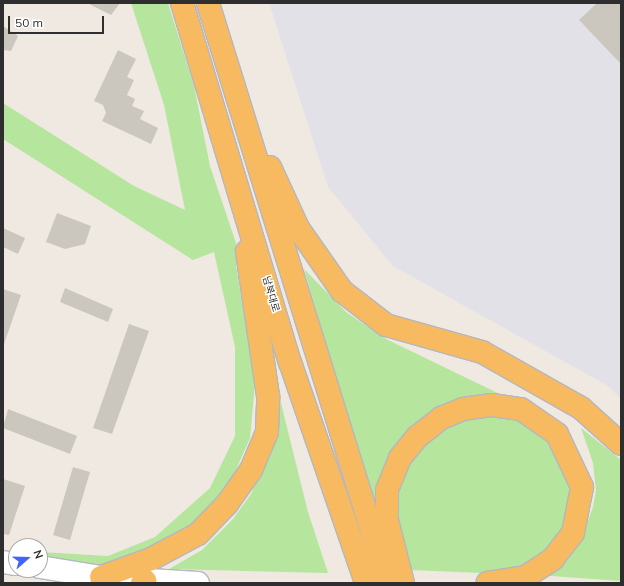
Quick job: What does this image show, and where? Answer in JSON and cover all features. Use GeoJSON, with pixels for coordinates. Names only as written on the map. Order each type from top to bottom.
{"type":"FeatureCollection","features":[{"type":"Feature","properties":{"kind":"highway","name":"남북대로"},"geometry":{"type":"LineString","coordinates":[[182,3],[319,450],[366,583]]}},
{"type":"Feature","properties":{"kind":"highway"},"geometry":{"type":"LineString","coordinates":[[208,3],[388,583]]}},
{"type":"Feature","properties":{"kind":"highway"},"geometry":{"type":"LineString","coordinates":[[241,109],[298,228],[342,291],[386,325],[482,352],[581,408],[621,444]]}},
{"type":"Feature","properties":{"kind":"highway"},"geometry":{"type":"LineString","coordinates":[[101,577],[151,559],[198,534],[227,504],[251,470],[267,432],[268,396],[262,344],[237,181]]}},
{"type":"Feature","properties":{"kind":"highway"},"geometry":{"type":"LineString","coordinates":[[403,583],[387,520],[387,490],[400,458],[417,437],[441,418],[463,409],[492,405],[521,409],[552,429],[573,462],[582,487],[573,533],[553,559],[525,577],[487,583]]}},
{"type":"Feature","properties":{"kind":"highway"},"geometry":{"type":"LineString","coordinates":[[319,450],[355,583]]}},
{"type":"Feature","properties":{"kind":"main road"},"geometry":{"type":"LineString","coordinates":[[48,568],[144,582],[198,583]]}},
{"type":"Feature","properties":{"kind":"shaded area"},"geometry":{"type":"Polygon","coordinates":[[[269,3],[621,3],[621,399],[608,386],[393,266],[328,187],[269,3]]]}},
{"type":"Feature","properties":{"kind":"green space"},"geometry":{"type":"Polygon","coordinates":[[[131,3],[168,3],[194,86],[210,166],[236,243],[236,265],[255,383],[250,438],[225,495],[178,537],[98,567],[48,563],[48,552],[108,556],[155,537],[210,488],[235,436],[235,347],[214,252],[193,260],[3,139],[3,103],[134,186],[185,210],[164,105],[131,3]]]}},
{"type":"Feature","properties":{"kind":"green space"},"geometry":{"type":"Polygon","coordinates":[[[304,269],[346,312],[386,339],[518,403],[433,412],[417,423],[398,443],[385,468],[374,507],[304,269]]]}},
{"type":"Feature","properties":{"kind":"green space"},"geometry":{"type":"Polygon","coordinates":[[[276,383],[308,512],[328,573],[169,569],[202,550],[233,519],[251,494],[263,465],[276,383]]]}},
{"type":"Feature","properties":{"kind":"green space"},"geometry":{"type":"Polygon","coordinates":[[[512,415],[547,434],[575,489],[568,527],[544,558],[504,574],[410,570],[395,510],[403,474],[419,446],[463,416],[512,415]]]}},
{"type":"Feature","properties":{"kind":"green space"},"geometry":{"type":"Polygon","coordinates":[[[581,428],[621,460],[621,581],[537,575],[569,552],[585,529],[593,507],[596,490],[593,463],[581,428]]]}},
{"type":"Feature","properties":{"kind":"building"},"geometry":{"type":"Polygon","coordinates":[[[87,3],[120,3],[111,15],[87,3]]]}},
{"type":"Feature","properties":{"kind":"building"},"geometry":{"type":"Polygon","coordinates":[[[597,3],[621,3],[621,64],[579,20],[597,3]]]}},
{"type":"Feature","properties":{"kind":"building"},"geometry":{"type":"Polygon","coordinates":[[[3,26],[18,36],[11,51],[3,50],[3,26]]]}},
{"type":"Feature","properties":{"kind":"building"},"geometry":{"type":"Polygon","coordinates":[[[118,50],[136,59],[127,77],[134,80],[127,95],[135,99],[132,106],[144,111],[140,119],[158,128],[151,144],[102,121],[106,113],[103,105],[94,101],[118,50]]]}},
{"type":"Feature","properties":{"kind":"building"},"geometry":{"type":"Polygon","coordinates":[[[57,213],[91,226],[85,244],[65,249],[46,242],[57,213]]]}},
{"type":"Feature","properties":{"kind":"building"},"geometry":{"type":"Polygon","coordinates":[[[3,228],[25,238],[18,254],[3,247],[3,228]]]}},
{"type":"Feature","properties":{"kind":"building"},"geometry":{"type":"Polygon","coordinates":[[[65,288],[113,309],[108,322],[60,302],[65,288]]]}},
{"type":"Feature","properties":{"kind":"building"},"geometry":{"type":"Polygon","coordinates":[[[3,289],[21,295],[3,347],[3,289]]]}},
{"type":"Feature","properties":{"kind":"building"},"geometry":{"type":"Polygon","coordinates":[[[129,324],[149,331],[112,434],[93,428],[129,324]]]}},
{"type":"Feature","properties":{"kind":"building"},"geometry":{"type":"Polygon","coordinates":[[[8,409],[77,436],[70,454],[3,428],[8,409]]]}},
{"type":"Feature","properties":{"kind":"building"},"geometry":{"type":"Polygon","coordinates":[[[73,467],[90,472],[70,540],[53,535],[73,467]]]}},
{"type":"Feature","properties":{"kind":"building"},"geometry":{"type":"Polygon","coordinates":[[[3,479],[25,486],[9,535],[3,534],[3,479]]]}}]}
